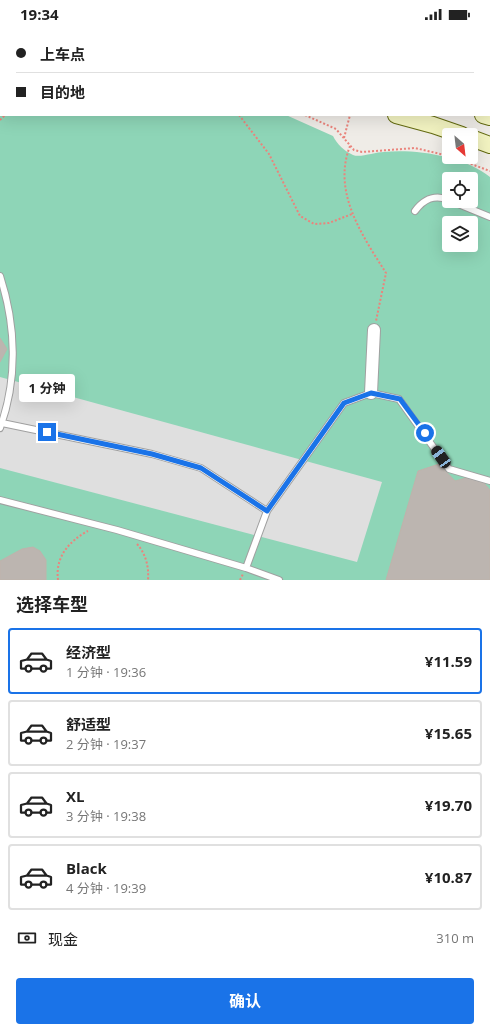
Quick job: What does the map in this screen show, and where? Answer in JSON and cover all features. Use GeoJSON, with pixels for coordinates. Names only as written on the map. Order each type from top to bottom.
{"type":"FeatureCollection","features":[{"type":"Feature","properties":{"kind":"main road"},"geometry":{"type":"LineString","coordinates":[[400,116],[444,128]]}},
{"type":"Feature","properties":{"kind":"main road"},"geometry":{"type":"LineString","coordinates":[[478,141],[490,145]]}},
{"type":"Feature","properties":{"kind":"street"},"geometry":{"type":"LineString","coordinates":[[371,393],[374,330]]}},
{"type":"Feature","properties":{"kind":"lane"},"geometry":{"type":"LineString","coordinates":[[414,211],[426,199],[434,196],[442,198]]}},
{"type":"Feature","properties":{"kind":"lane"},"geometry":{"type":"LineString","coordinates":[[468,208],[490,217]]}},
{"type":"Feature","properties":{"kind":"lane"},"geometry":{"type":"LineString","coordinates":[[0,276],[9,308],[13,347],[10,385],[1,425],[152,454],[201,468],[267,511]]}},
{"type":"Feature","properties":{"kind":"lane"},"geometry":{"type":"LineString","coordinates":[[246,568],[267,511],[344,403],[371,393],[400,399],[450,468],[490,481]]}},
{"type":"Feature","properties":{"kind":"lane"},"geometry":{"type":"LineString","coordinates":[[0,500],[124,532],[246,568],[279,580]]}},
{"type":"Feature","properties":{"kind":"path"},"geometry":{"type":"LineString","coordinates":[[240,116],[269,154],[300,216],[314,224],[329,223],[352,214]]}},
{"type":"Feature","properties":{"kind":"path"},"geometry":{"type":"LineString","coordinates":[[307,116],[336,129],[350,146],[362,152],[415,148],[442,154]]}},
{"type":"Feature","properties":{"kind":"path"},"geometry":{"type":"LineString","coordinates":[[344,138],[350,116]]}},
{"type":"Feature","properties":{"kind":"path"},"geometry":{"type":"LineString","coordinates":[[350,146],[343,169],[344,184],[352,214],[361,234],[386,273],[374,330]]}},
{"type":"Feature","properties":{"kind":"path"},"geometry":{"type":"LineString","coordinates":[[472,164],[490,170]]}},
{"type":"Feature","properties":{"kind":"path"},"geometry":{"type":"LineString","coordinates":[[58,580],[60,560],[66,547],[76,537],[89,531]]}},
{"type":"Feature","properties":{"kind":"path"},"geometry":{"type":"LineString","coordinates":[[134,541],[139,546],[146,558],[149,571],[148,580]]}},
{"type":"Feature","properties":{"kind":"green space"},"geometry":{"type":"Polygon","coordinates":[[[0,116],[288,116],[333,136],[341,147],[356,156],[397,151],[425,153],[442,157],[442,164],[467,164],[490,177],[490,580],[0,580],[0,116]]]}},
{"type":"Feature","properties":{"kind":"shaded area"},"geometry":{"type":"Polygon","coordinates":[[[0,377],[382,482],[357,562],[0,468],[0,377]]]}},
{"type":"Feature","properties":{"kind":"building"},"geometry":{"type":"Polygon","coordinates":[[[0,338],[7,349],[0,362],[0,338]]]}},
{"type":"Feature","properties":{"kind":"building"},"geometry":{"type":"Polygon","coordinates":[[[439,464],[455,481],[477,475],[490,490],[490,580],[386,580],[418,471],[439,464]]]}},
{"type":"Feature","properties":{"kind":"building"},"geometry":{"type":"Polygon","coordinates":[[[33,547],[40,551],[46,560],[46,580],[0,580],[0,561],[22,549],[33,547]]]}},
{"type":"Feature","properties":{"kind":"route"},"geometry":{"type":"LineString","coordinates":[[47,432],[152,454],[201,468],[267,511],[344,403],[371,393],[400,399],[425,433]]}}]}
